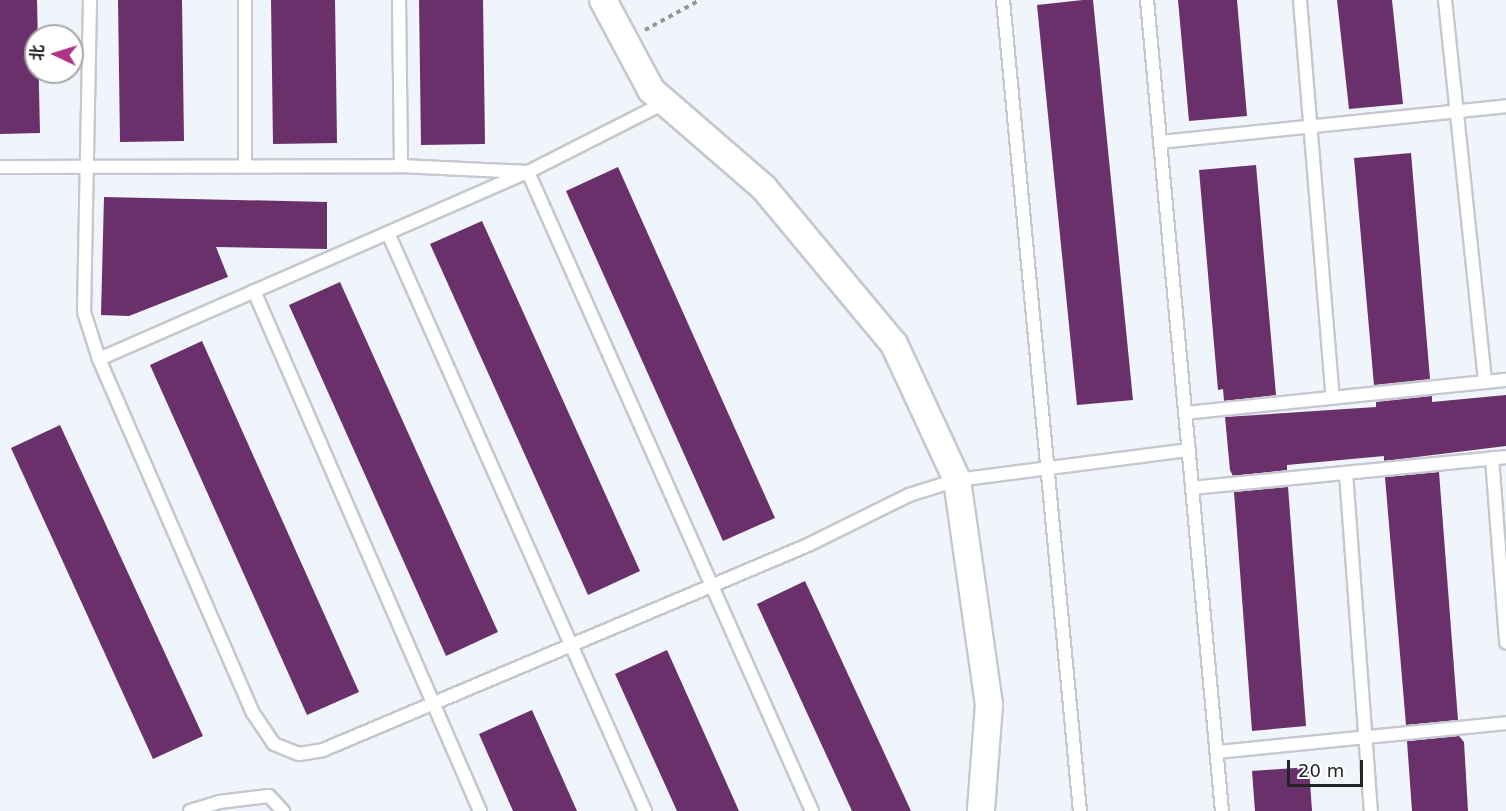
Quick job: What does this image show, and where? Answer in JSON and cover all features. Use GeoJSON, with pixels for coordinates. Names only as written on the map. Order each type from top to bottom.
{"type":"FeatureCollection","features":[{"type":"Feature","properties":{"kind":"street"},"geometry":{"type":"LineString","coordinates":[[603,0],[651,90],[764,188],[894,344],[957,480],[989,704],[981,811]]}},
{"type":"Feature","properties":{"kind":"lane"},"geometry":{"type":"LineString","coordinates":[[90,0],[84,312],[99,359],[253,713],[274,744],[299,754],[323,750],[714,585],[909,495],[957,480],[1189,450]]}},
{"type":"Feature","properties":{"kind":"lane"},"geometry":{"type":"LineString","coordinates":[[244,0],[245,166]]}},
{"type":"Feature","properties":{"kind":"lane"},"geometry":{"type":"LineString","coordinates":[[399,0],[401,166]]}},
{"type":"Feature","properties":{"kind":"lane"},"geometry":{"type":"LineString","coordinates":[[1003,0],[1080,811]]}},
{"type":"Feature","properties":{"kind":"lane"},"geometry":{"type":"LineString","coordinates":[[1147,0],[1222,811]]}},
{"type":"Feature","properties":{"kind":"lane"},"geometry":{"type":"LineString","coordinates":[[1300,0],[1333,398]]}},
{"type":"Feature","properties":{"kind":"lane"},"geometry":{"type":"LineString","coordinates":[[1445,0],[1485,382]]}},
{"type":"Feature","properties":{"kind":"lane"},"geometry":{"type":"LineString","coordinates":[[99,359],[528,172],[666,102]]}},
{"type":"Feature","properties":{"kind":"lane"},"geometry":{"type":"LineString","coordinates":[[1160,142],[1506,106]]}},
{"type":"Feature","properties":{"kind":"lane"},"geometry":{"type":"LineString","coordinates":[[0,166],[401,166],[528,172]]}},
{"type":"Feature","properties":{"kind":"lane"},"geometry":{"type":"LineString","coordinates":[[528,172],[813,811]]}},
{"type":"Feature","properties":{"kind":"lane"},"geometry":{"type":"LineString","coordinates":[[388,232],[645,811]]}},
{"type":"Feature","properties":{"kind":"lane"},"geometry":{"type":"LineString","coordinates":[[254,291],[431,704],[480,811]]}},
{"type":"Feature","properties":{"kind":"lane"},"geometry":{"type":"LineString","coordinates":[[1185,413],[1506,380]]}},
{"type":"Feature","properties":{"kind":"lane"},"geometry":{"type":"LineString","coordinates":[[1192,488],[1506,457]]}},
{"type":"Feature","properties":{"kind":"lane"},"geometry":{"type":"LineString","coordinates":[[1492,458],[1506,642]]}},
{"type":"Feature","properties":{"kind":"lane"},"geometry":{"type":"LineString","coordinates":[[1346,473],[1371,811]]}},
{"type":"Feature","properties":{"kind":"lane"},"geometry":{"type":"LineString","coordinates":[[1217,752],[1506,723]]}},
{"type":"Feature","properties":{"kind":"lane"},"geometry":{"type":"LineString","coordinates":[[190,811],[219,802],[269,796],[283,811]]}},
{"type":"Feature","properties":{"kind":"path"},"geometry":{"type":"LineString","coordinates":[[625,41],[700,0]]}},
{"type":"Feature","properties":{"kind":"building"},"geometry":{"type":"Polygon","coordinates":[[[0,0],[37,0],[38,24],[24,24],[24,84],[39,84],[40,133],[0,134],[0,0]]]}},
{"type":"Feature","properties":{"kind":"building"},"geometry":{"type":"Polygon","coordinates":[[[118,0],[182,0],[184,141],[120,142],[118,0]]]}},
{"type":"Feature","properties":{"kind":"building"},"geometry":{"type":"Polygon","coordinates":[[[271,0],[335,0],[337,143],[273,144],[271,0]]]}},
{"type":"Feature","properties":{"kind":"building"},"geometry":{"type":"Polygon","coordinates":[[[419,0],[483,0],[485,144],[421,145],[419,0]]]}},
{"type":"Feature","properties":{"kind":"building"},"geometry":{"type":"Polygon","coordinates":[[[1093,0],[1133,400],[1077,405],[1037,5],[1093,0]]]}},
{"type":"Feature","properties":{"kind":"building"},"geometry":{"type":"Polygon","coordinates":[[[1178,0],[1237,0],[1247,116],[1189,121],[1178,0]]]}},
{"type":"Feature","properties":{"kind":"building"},"geometry":{"type":"Polygon","coordinates":[[[1337,0],[1392,0],[1403,104],[1349,109],[1337,0]]]}},
{"type":"Feature","properties":{"kind":"building"},"geometry":{"type":"Polygon","coordinates":[[[1411,153],[1430,379],[1374,385],[1354,158],[1411,153]]]}},
{"type":"Feature","properties":{"kind":"building"},"geometry":{"type":"Polygon","coordinates":[[[1256,165],[1276,395],[1224,401],[1223,389],[1218,390],[1199,170],[1256,165]]]}},
{"type":"Feature","properties":{"kind":"building"},"geometry":{"type":"Polygon","coordinates":[[[618,167],[775,518],[723,541],[566,191],[618,167]]]}},
{"type":"Feature","properties":{"kind":"building"},"geometry":{"type":"Polygon","coordinates":[[[104,197],[327,202],[327,249],[216,247],[228,277],[129,316],[101,315],[104,197]]]}},
{"type":"Feature","properties":{"kind":"building"},"geometry":{"type":"Polygon","coordinates":[[[482,221],[640,571],[588,595],[430,244],[482,221]]]}},
{"type":"Feature","properties":{"kind":"building"},"geometry":{"type":"Polygon","coordinates":[[[340,282],[498,632],[446,656],[289,305],[340,282]]]}},
{"type":"Feature","properties":{"kind":"building"},"geometry":{"type":"Polygon","coordinates":[[[202,341],[359,692],[307,715],[150,365],[202,341]]]}},
{"type":"Feature","properties":{"kind":"building"},"geometry":{"type":"Polygon","coordinates":[[[1506,395],[1506,446],[1384,461],[1384,456],[1287,465],[1287,470],[1233,476],[1230,470],[1225,417],[1376,407],[1376,402],[1432,396],[1432,402],[1506,395]]]}},
{"type":"Feature","properties":{"kind":"building"},"geometry":{"type":"Polygon","coordinates":[[[60,425],[203,736],[153,759],[11,448],[60,425]]]}},
{"type":"Feature","properties":{"kind":"building"},"geometry":{"type":"Polygon","coordinates":[[[1439,472],[1458,720],[1406,725],[1385,477],[1439,472]]]}},
{"type":"Feature","properties":{"kind":"building"},"geometry":{"type":"Polygon","coordinates":[[[1288,487],[1306,726],[1252,731],[1234,492],[1288,487]]]}},
{"type":"Feature","properties":{"kind":"building"},"geometry":{"type":"Polygon","coordinates":[[[805,581],[911,811],[852,811],[757,604],[805,581]]]}},
{"type":"Feature","properties":{"kind":"building"},"geometry":{"type":"Polygon","coordinates":[[[667,650],[739,811],[677,811],[615,674],[667,650]]]}},
{"type":"Feature","properties":{"kind":"building"},"geometry":{"type":"Polygon","coordinates":[[[532,710],[577,811],[513,811],[479,734],[532,710]]]}},
{"type":"Feature","properties":{"kind":"building"},"geometry":{"type":"Polygon","coordinates":[[[1459,736],[1464,742],[1468,811],[1412,811],[1407,741],[1459,736]]]}},
{"type":"Feature","properties":{"kind":"building"},"geometry":{"type":"Polygon","coordinates":[[[1309,767],[1312,811],[1255,811],[1252,771],[1309,767]]]}}]}
